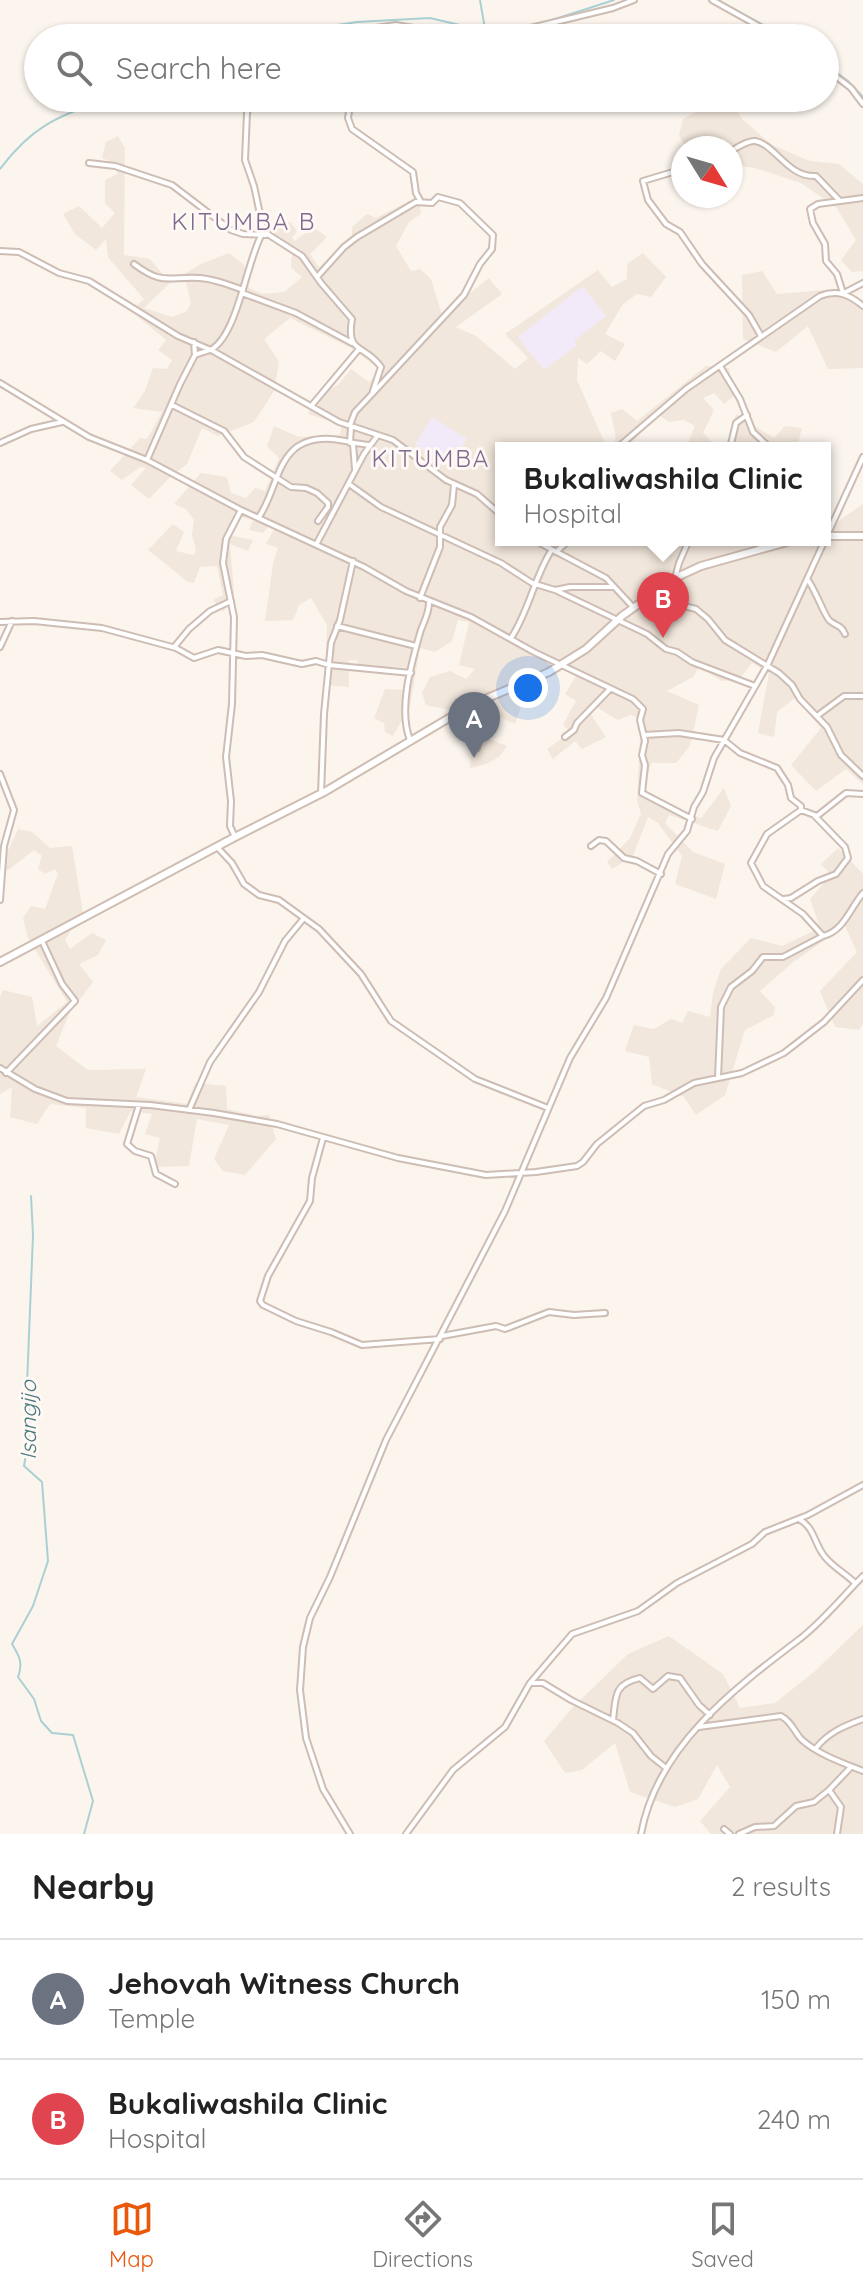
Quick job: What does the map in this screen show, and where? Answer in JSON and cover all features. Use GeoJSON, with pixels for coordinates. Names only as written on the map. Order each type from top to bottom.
{"type":"FeatureCollection","features":[{"type":"Feature","properties":{"kind":"street"},"geometry":{"type":"LineString","coordinates":[[543,24],[634,0]]}},
{"type":"Feature","properties":{"kind":"street"},"geometry":{"type":"LineString","coordinates":[[712,0],[755,24]]}},
{"type":"Feature","properties":{"kind":"street"},"geometry":{"type":"LineString","coordinates":[[839,79],[863,104]]}},
{"type":"Feature","properties":{"kind":"street"},"geometry":{"type":"LineString","coordinates":[[195,355],[211,350],[223,336],[243,291],[262,231],[254,186],[245,160],[247,112]]}},
{"type":"Feature","properties":{"kind":"street"},"geometry":{"type":"LineString","coordinates":[[349,112],[352,129],[413,172],[416,193],[421,202]]}},
{"type":"Feature","properties":{"kind":"street"},"geometry":{"type":"LineString","coordinates":[[743,145],[759,142],[797,171],[819,179],[839,200]]}},
{"type":"Feature","properties":{"kind":"street"},"geometry":{"type":"LineString","coordinates":[[89,163],[115,166],[132,174],[167,182],[231,230],[243,234],[262,231],[302,256],[352,319],[349,334],[354,344]]}},
{"type":"Feature","properties":{"kind":"street"},"geometry":{"type":"LineString","coordinates":[[671,173],[643,181],[646,197],[666,224],[680,232],[712,276],[749,315],[761,336]]}},
{"type":"Feature","properties":{"kind":"street"},"geometry":{"type":"LineString","coordinates":[[317,277],[351,241],[421,202],[432,203],[438,197],[460,203],[493,235],[494,245],[454,307],[423,336],[355,412],[350,426],[356,458],[355,472]]}},
{"type":"Feature","properties":{"kind":"street"},"geometry":{"type":"LineString","coordinates":[[863,198],[813,205],[810,212],[825,244],[826,261],[837,274],[844,293],[863,306]]}},
{"type":"Feature","properties":{"kind":"street"},"geometry":{"type":"LineString","coordinates":[[0,251],[19,252],[59,273],[89,281],[181,338],[211,350],[350,426],[403,446],[454,485],[477,494],[495,510]]}},
{"type":"Feature","properties":{"kind":"street"},"geometry":{"type":"LineString","coordinates":[[134,264],[161,279],[203,278],[243,291],[296,313],[354,344],[381,367],[372,394]]}},
{"type":"Feature","properties":{"kind":"street"},"geometry":{"type":"LineString","coordinates":[[624,442],[672,399],[820,296],[844,293],[863,283]]}},
{"type":"Feature","properties":{"kind":"street"},"geometry":{"type":"LineString","coordinates":[[147,460],[195,355],[194,342]]}},
{"type":"Feature","properties":{"kind":"street"},"geometry":{"type":"LineString","coordinates":[[312,405],[360,348]]}},
{"type":"Feature","properties":{"kind":"street"},"geometry":{"type":"LineString","coordinates":[[720,366],[753,432],[764,442]]}},
{"type":"Feature","properties":{"kind":"street"},"geometry":{"type":"LineString","coordinates":[[0,383],[101,443],[147,460],[241,510],[353,561],[420,598],[467,615],[626,695],[642,706],[642,793],[692,819]]}},
{"type":"Feature","properties":{"kind":"street"},"geometry":{"type":"LineString","coordinates":[[172,405],[224,431],[244,457],[275,479],[295,488],[308,489],[324,499],[328,507],[318,521]]}},
{"type":"Feature","properties":{"kind":"street"},"geometry":{"type":"LineString","coordinates":[[731,442],[736,423],[747,415]]}},
{"type":"Feature","properties":{"kind":"street"},"geometry":{"type":"LineString","coordinates":[[0,443],[31,429],[62,422]]}},
{"type":"Feature","properties":{"kind":"street"},"geometry":{"type":"LineString","coordinates":[[317,543],[378,435]]}},
{"type":"Feature","properties":{"kind":"street"},"geometry":{"type":"LineString","coordinates":[[259,517],[289,453],[299,445],[326,439],[370,445]]}},
{"type":"Feature","properties":{"kind":"street"},"geometry":{"type":"LineString","coordinates":[[831,525],[863,457]]}},
{"type":"Feature","properties":{"kind":"street"},"geometry":{"type":"LineString","coordinates":[[349,484],[381,507],[501,563],[537,585],[555,590],[647,634],[667,650],[677,652],[697,665],[755,686]]}},
{"type":"Feature","properties":{"kind":"street"},"geometry":{"type":"LineString","coordinates":[[420,598],[440,547],[441,524],[452,505],[454,485]]}},
{"type":"Feature","properties":{"kind":"street"},"geometry":{"type":"LineString","coordinates":[[235,837],[229,819],[231,801],[226,757],[232,704],[231,601],[223,573],[225,544],[241,510]]}},
{"type":"Feature","properties":{"kind":"street"},"geometry":{"type":"LineString","coordinates":[[831,536],[863,536]]}},
{"type":"Feature","properties":{"kind":"street"},"geometry":{"type":"LineString","coordinates":[[544,546],[606,578],[633,607]]}},
{"type":"Feature","properties":{"kind":"street"},"geometry":{"type":"LineString","coordinates":[[513,637],[537,585],[541,567],[561,546]]}},
{"type":"Feature","properties":{"kind":"street"},"geometry":{"type":"LineString","coordinates":[[675,578],[686,546]]}},
{"type":"Feature","properties":{"kind":"street"},"geometry":{"type":"LineString","coordinates":[[0,962],[321,794],[481,700],[562,664],[592,645],[633,607],[675,578],[701,566],[772,546]]}},
{"type":"Feature","properties":{"kind":"street"},"geometry":{"type":"LineString","coordinates":[[350,1834],[323,1789],[306,1738],[300,1690],[303,1647],[310,1618],[386,1440],[523,1173],[548,1108],[583,1032],[606,998],[670,850],[683,838],[714,758],[768,664],[822,546]]}},
{"type":"Feature","properties":{"kind":"street"},"geometry":{"type":"LineString","coordinates":[[321,794],[331,643],[353,561]]}},
{"type":"Feature","properties":{"kind":"street"},"geometry":{"type":"LineString","coordinates":[[807,579],[819,596],[828,619],[841,627],[845,634]]}},
{"type":"Feature","properties":{"kind":"street"},"geometry":{"type":"LineString","coordinates":[[555,590],[613,587]]}},
{"type":"Feature","properties":{"kind":"street"},"geometry":{"type":"LineString","coordinates":[[649,596],[662,607],[680,605],[696,609],[725,640],[768,664],[792,685],[796,694],[827,727],[841,755],[863,776]]}},
{"type":"Feature","properties":{"kind":"street"},"geometry":{"type":"LineString","coordinates":[[173,647],[210,611],[231,601]]}},
{"type":"Feature","properties":{"kind":"street"},"geometry":{"type":"LineString","coordinates":[[410,740],[404,718],[411,673],[429,602]]}},
{"type":"Feature","properties":{"kind":"street"},"geometry":{"type":"LineString","coordinates":[[0,647],[12,621]]}},
{"type":"Feature","properties":{"kind":"street"},"geometry":{"type":"LineString","coordinates":[[0,622],[34,621],[102,628],[173,647],[194,658],[213,650],[233,651],[246,656],[262,655],[305,664],[316,661],[411,673]]}},
{"type":"Feature","properties":{"kind":"street"},"geometry":{"type":"LineString","coordinates":[[337,626],[417,646]]}},
{"type":"Feature","properties":{"kind":"street"},"geometry":{"type":"LineString","coordinates":[[565,737],[610,689]]}},
{"type":"Feature","properties":{"kind":"street"},"geometry":{"type":"LineString","coordinates":[[817,716],[844,696],[863,696]]}},
{"type":"Feature","properties":{"kind":"street"},"geometry":{"type":"LineString","coordinates":[[477,748],[482,726],[481,700]]}},
{"type":"Feature","properties":{"kind":"street"},"geometry":{"type":"LineString","coordinates":[[644,735],[679,733],[724,740],[740,753],[777,768],[788,785],[791,798],[801,806],[801,810]]}},
{"type":"Feature","properties":{"kind":"street"},"geometry":{"type":"LineString","coordinates":[[0,774],[14,810],[1,860],[0,900]]}},
{"type":"Feature","properties":{"kind":"street"},"geometry":{"type":"LineString","coordinates":[[814,815],[823,813],[846,793],[863,794]]}},
{"type":"Feature","properties":{"kind":"street"},"geometry":{"type":"LineString","coordinates":[[784,899],[836,874],[848,858],[845,847],[814,815],[801,810]]}},
{"type":"Feature","properties":{"kind":"street"},"geometry":{"type":"LineString","coordinates":[[801,810],[767,834],[751,860],[763,886],[803,914],[823,936]]}},
{"type":"Feature","properties":{"kind":"street"},"geometry":{"type":"LineString","coordinates":[[591,846],[599,840],[606,841],[624,858],[637,861],[661,874]]}},
{"type":"Feature","properties":{"kind":"street"},"geometry":{"type":"LineString","coordinates":[[217,847],[232,863],[244,884],[259,895],[279,900],[319,929],[357,969],[391,1021],[475,1079],[548,1108]]}},
{"type":"Feature","properties":{"kind":"street"},"geometry":{"type":"LineString","coordinates":[[718,1078],[719,1012],[731,987],[752,971],[763,957],[783,957],[833,933],[863,893]]}},
{"type":"Feature","properties":{"kind":"street"},"geometry":{"type":"LineString","coordinates":[[189,1110],[208,1065],[259,992],[285,941],[304,918]]}},
{"type":"Feature","properties":{"kind":"street"},"geometry":{"type":"LineString","coordinates":[[6,1073],[75,1001],[62,984],[42,941]]}},
{"type":"Feature","properties":{"kind":"street"},"geometry":{"type":"LineString","coordinates":[[0,1068],[58,1099],[189,1110],[277,1124],[398,1158],[486,1175],[523,1173],[577,1166],[597,1144],[639,1109],[664,1100],[694,1083],[742,1073],[784,1053],[824,1022],[863,980]]}},
{"type":"Feature","properties":{"kind":"street"},"geometry":{"type":"LineString","coordinates":[[139,1105],[127,1144],[135,1151],[151,1156],[156,1174],[175,1184]]}},
{"type":"Feature","properties":{"kind":"street"},"geometry":{"type":"LineString","coordinates":[[323,1138],[312,1178],[310,1201],[268,1276],[260,1301],[263,1305],[296,1321],[362,1345],[441,1338],[496,1326],[505,1329],[549,1312],[574,1315],[605,1313]]}},
{"type":"Feature","properties":{"kind":"street"},"geometry":{"type":"LineString","coordinates":[[406,1834],[453,1770],[505,1727],[530,1683],[572,1634],[638,1611],[677,1583],[752,1544],[765,1532],[848,1495],[863,1485]]}},
{"type":"Feature","properties":{"kind":"street"},"geometry":{"type":"LineString","coordinates":[[797,1519],[808,1526],[823,1555],[855,1584]]}},
{"type":"Feature","properties":{"kind":"street"},"geometry":{"type":"LineString","coordinates":[[641,1834],[643,1819],[666,1768],[698,1727],[755,1671],[811,1630],[863,1576]]}},
{"type":"Feature","properties":{"kind":"street"},"geometry":{"type":"LineString","coordinates":[[613,1720],[617,1689],[622,1684],[640,1678],[653,1689],[668,1676],[680,1678],[710,1715]]}},
{"type":"Feature","properties":{"kind":"street"},"geometry":{"type":"LineString","coordinates":[[530,1683],[543,1683],[613,1720],[633,1733],[651,1756],[666,1768]]}},
{"type":"Feature","properties":{"kind":"street"},"geometry":{"type":"LineString","coordinates":[[698,1727],[762,1719],[776,1714],[791,1722],[802,1739],[863,1771]]}},
{"type":"Feature","properties":{"kind":"street"},"geometry":{"type":"LineString","coordinates":[[816,1748],[835,1730],[863,1719]]}},
{"type":"Feature","properties":{"kind":"street"},"geometry":{"type":"LineString","coordinates":[[739,1834],[755,1827],[774,1826],[796,1806],[814,1802],[851,1767]]}},
{"type":"Feature","properties":{"kind":"street"},"geometry":{"type":"LineString","coordinates":[[829,1790],[841,1807],[837,1834]]}},
{"type":"Feature","properties":{"kind":"street"},"geometry":{"type":"LineString","coordinates":[[724,1829],[730,1834]]}},
{"type":"Feature","properties":{"kind":"shaded area"},"geometry":{"type":"Polygon","coordinates":[[[696,112],[738,112],[742,119],[772,145],[810,161],[839,164],[863,184],[863,271],[852,272],[841,260],[856,240],[837,208],[801,183],[743,166],[743,136],[679,135],[683,119],[696,112]]]}},
{"type":"Feature","properties":{"kind":"shaded area"},"geometry":{"type":"Polygon","coordinates":[[[118,136],[125,148],[124,255],[150,259],[170,283],[144,308],[172,317],[187,311],[191,303],[184,274],[229,253],[244,265],[249,288],[263,294],[284,292],[302,277],[291,268],[292,253],[274,233],[278,224],[290,222],[297,231],[292,238],[295,241],[313,227],[327,237],[310,254],[319,267],[352,235],[352,227],[367,214],[376,218],[419,196],[421,214],[409,222],[396,246],[411,271],[420,269],[431,279],[442,315],[489,278],[502,294],[456,327],[476,336],[515,369],[528,358],[505,334],[598,270],[612,287],[627,279],[627,264],[643,253],[666,277],[651,297],[637,294],[623,304],[605,334],[625,344],[615,361],[601,351],[587,364],[578,358],[577,380],[604,442],[495,442],[495,546],[831,546],[831,516],[837,522],[863,504],[863,784],[846,769],[816,791],[791,765],[821,728],[795,698],[777,712],[774,737],[758,733],[769,673],[752,663],[739,680],[722,681],[699,667],[693,677],[667,691],[699,705],[690,746],[676,763],[651,763],[645,788],[658,803],[701,818],[724,788],[731,806],[718,831],[669,815],[665,823],[693,852],[725,864],[716,899],[675,884],[682,856],[658,823],[648,817],[633,856],[612,869],[607,862],[630,838],[641,814],[637,800],[641,719],[631,715],[618,720],[596,707],[591,715],[606,737],[582,749],[575,741],[553,759],[547,749],[571,732],[563,725],[576,701],[565,694],[576,676],[563,669],[545,680],[546,698],[530,700],[518,689],[509,695],[521,706],[515,724],[497,716],[496,701],[486,703],[487,738],[507,746],[499,757],[470,768],[474,709],[465,713],[426,705],[422,693],[430,677],[450,671],[466,679],[475,669],[459,665],[469,622],[458,620],[452,641],[435,652],[420,648],[410,706],[393,736],[385,732],[384,723],[374,718],[385,689],[405,690],[407,668],[392,667],[389,675],[358,671],[357,660],[349,660],[349,687],[325,685],[327,625],[311,598],[299,605],[293,620],[265,621],[278,548],[266,544],[275,527],[269,525],[263,533],[249,530],[253,520],[241,517],[232,536],[253,540],[248,551],[230,544],[234,593],[223,612],[213,600],[223,595],[217,566],[200,567],[194,583],[188,582],[148,550],[173,524],[184,532],[176,551],[194,555],[194,520],[186,509],[174,504],[201,473],[227,477],[231,493],[246,498],[255,488],[265,491],[279,458],[267,446],[274,426],[299,437],[340,435],[342,425],[308,414],[316,395],[338,385],[351,369],[369,382],[380,370],[351,348],[290,318],[264,339],[279,362],[274,391],[254,422],[218,436],[202,428],[187,464],[149,499],[131,485],[146,468],[140,467],[122,480],[110,471],[140,438],[147,439],[162,412],[133,408],[145,391],[153,368],[167,369],[172,360],[158,350],[166,340],[131,311],[144,299],[108,257],[106,239],[96,250],[75,234],[63,214],[79,206],[102,228],[115,213],[105,203],[105,180],[117,174],[116,164],[102,158],[106,142],[118,136]]]}},
{"type":"Feature","properties":{"kind":"shaded area"},"geometry":{"type":"Polygon","coordinates":[[[762,271],[777,294],[838,289],[863,301],[863,368],[828,369],[808,326],[776,352],[743,339],[742,275],[762,271]]]}},
{"type":"Feature","properties":{"kind":"shaded area"},"geometry":{"type":"Polygon","coordinates":[[[583,286],[606,316],[574,341],[577,345],[544,370],[518,337],[583,286]]]}},
{"type":"Feature","properties":{"kind":"shaded area"},"geometry":{"type":"Polygon","coordinates":[[[706,366],[729,368],[734,396],[724,404],[714,393],[703,398],[714,410],[703,433],[712,442],[688,442],[695,426],[684,420],[669,422],[659,415],[632,442],[614,442],[616,438],[611,413],[622,409],[637,421],[706,366]]]}},
{"type":"Feature","properties":{"kind":"shaded area"},"geometry":{"type":"Polygon","coordinates":[[[736,414],[774,438],[785,426],[802,428],[798,442],[728,442],[736,414]]]}},
{"type":"Feature","properties":{"kind":"shaded area"},"geometry":{"type":"Polygon","coordinates":[[[432,417],[467,439],[449,467],[415,445],[432,417]]]}},
{"type":"Feature","properties":{"kind":"shaded area"},"geometry":{"type":"Polygon","coordinates":[[[18,829],[32,832],[50,848],[72,846],[83,913],[65,940],[70,949],[92,933],[106,940],[98,955],[79,964],[93,982],[70,1012],[56,1046],[88,1070],[146,1069],[136,1097],[187,1104],[195,1083],[226,1086],[227,1109],[257,1116],[269,1115],[276,1139],[245,1175],[223,1171],[214,1159],[229,1125],[197,1119],[189,1166],[154,1167],[160,1138],[145,1134],[152,1114],[131,1111],[119,1134],[86,1128],[86,1108],[50,1104],[37,1124],[10,1117],[12,1087],[0,1094],[0,996],[3,990],[32,997],[37,1026],[67,1002],[28,938],[23,918],[31,906],[45,909],[58,874],[55,869],[45,874],[38,869],[42,856],[34,850],[7,871],[3,861],[18,829]]]}},
{"type":"Feature","properties":{"kind":"shaded area"},"geometry":{"type":"Polygon","coordinates":[[[838,848],[863,874],[863,1024],[859,1030],[835,1027],[820,991],[857,952],[845,926],[792,963],[760,991],[775,1007],[774,1015],[745,1030],[725,1095],[696,1115],[684,1097],[652,1084],[649,1057],[625,1051],[634,1025],[654,1029],[671,1019],[682,1023],[688,1011],[710,1017],[713,992],[721,969],[751,938],[782,946],[820,928],[810,899],[831,875],[821,864],[838,848]]]}},
{"type":"Feature","properties":{"kind":"shaded area"},"geometry":{"type":"Polygon","coordinates":[[[863,1625],[863,1834],[711,1834],[700,1821],[730,1787],[717,1765],[698,1799],[675,1807],[630,1792],[615,1743],[582,1770],[565,1773],[544,1741],[572,1708],[628,1654],[669,1636],[723,1674],[740,1708],[775,1703],[815,1671],[863,1625]]]}},
{"type":"Feature","properties":{"kind":"waterway"},"geometry":{"type":"LineString","coordinates":[[480,0],[484,24]]}},
{"type":"Feature","properties":{"kind":"waterway"},"geometry":{"type":"LineString","coordinates":[[546,22],[614,0]]}},
{"type":"Feature","properties":{"kind":"waterway"},"geometry":{"type":"LineString","coordinates":[[718,0],[762,24]]}},
{"type":"Feature","properties":{"kind":"waterway"},"geometry":{"type":"LineString","coordinates":[[344,24],[430,18],[456,24]]}},
{"type":"Feature","properties":{"kind":"waterway"},"geometry":{"type":"LineString","coordinates":[[839,74],[862,96]]}},
{"type":"Feature","properties":{"kind":"waterway"},"geometry":{"type":"LineString","coordinates":[[0,169],[36,132],[73,112]]}},
{"type":"Feature","properties":{"kind":"waterway","name":"Isangijo"},"geometry":{"type":"LineString","coordinates":[[31,1196],[33,1235],[27,1385],[31,1426],[24,1466],[42,1482],[48,1561],[33,1606],[12,1644],[20,1660],[18,1677],[34,1699],[41,1721],[52,1733],[73,1735],[93,1801],[84,1834]]}},
{"type":"Feature","properties":{"kind":"place","name":"Bukaliwashila Clinic"},"geometry":{"type":"Point","coordinates":[663,638]}},
{"type":"Feature","properties":{"kind":"place","name":"Jehovah Witness Church"},"geometry":{"type":"Point","coordinates":[474,758]}},
{"type":"Feature","properties":{"kind":"district","name":"KITUMBA B"},"geometry":{"type":"Point","coordinates":[244,222]}},
{"type":"Feature","properties":{"kind":"district","name":"KITUMBA"},"geometry":{"type":"Point","coordinates":[431,459]}}]}
